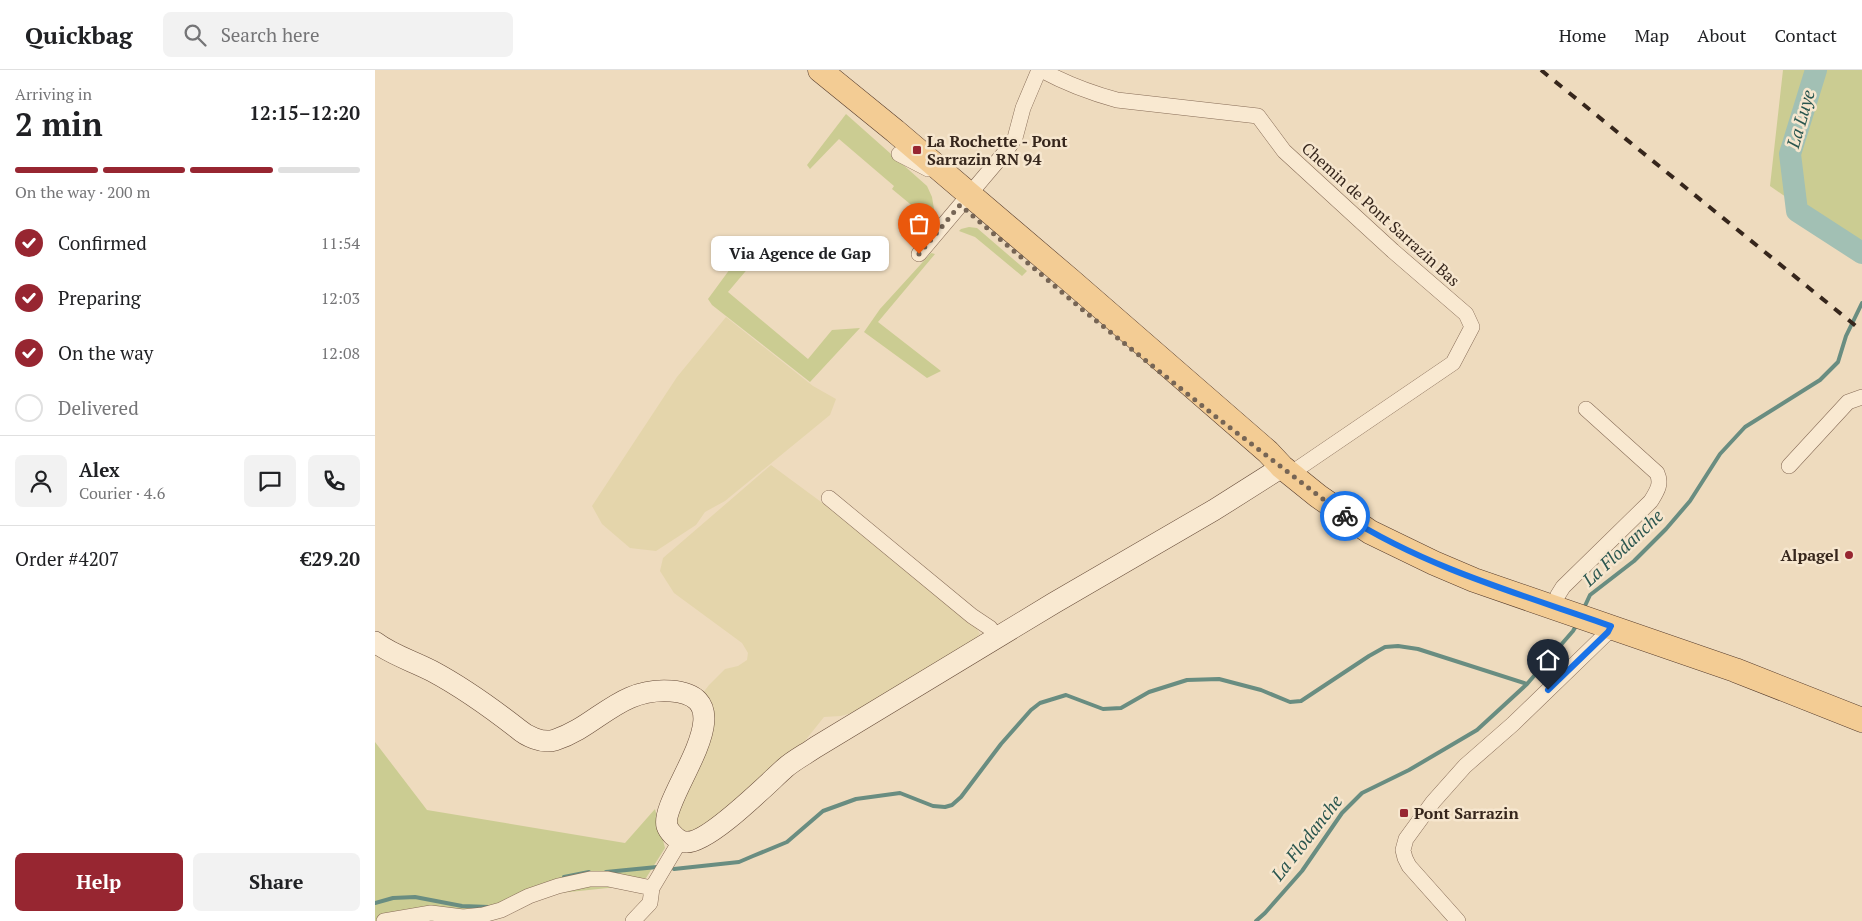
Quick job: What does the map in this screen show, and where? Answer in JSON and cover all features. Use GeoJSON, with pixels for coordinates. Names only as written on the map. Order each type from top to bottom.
{"type":"FeatureCollection","features":[{"type":"Feature","properties":{"kind":"main road"},"geometry":{"type":"LineString","coordinates":[[809,70],[899,154],[965,200],[1070,280],[1283,468]]}},
{"type":"Feature","properties":{"kind":"main road"},"geometry":{"type":"LineString","coordinates":[[820,70],[895,131],[965,200],[1084,311],[1215,416],[1345,516],[1396,545],[1474,580],[1581,616],[1792,692],[1862,720]]}},
{"type":"Feature","properties":{"kind":"main road"},"geometry":{"type":"LineString","coordinates":[[1792,692],[1862,713]]}},
{"type":"Feature","properties":{"kind":"street"},"geometry":{"type":"LineString","coordinates":[[919,254],[1015,138],[1023,108],[1040,70]]}},
{"type":"Feature","properties":{"kind":"street","name":"Chemin de Pont Sarrazin Bas"},"geometry":{"type":"LineString","coordinates":[[1040,70],[1057,79],[1098,95],[1117,100],[1258,116],[1285,151],[1466,314],[1473,327],[1453,363],[1283,468]]}},
{"type":"Feature","properties":{"kind":"street"},"geometry":{"type":"LineString","coordinates":[[1789,466],[1848,402],[1862,396]]}},
{"type":"Feature","properties":{"kind":"street"},"geometry":{"type":"LineString","coordinates":[[1458,921],[1409,866],[1403,850],[1406,839],[1433,802],[1465,766],[1513,724],[1608,632],[1581,616],[1558,595],[1563,587],[1651,501],[1658,488],[1660,479],[1657,473],[1586,409]]}},
{"type":"Feature","properties":{"kind":"street"},"geometry":{"type":"LineString","coordinates":[[375,642],[391,652],[433,672],[474,697],[520,731],[543,742],[566,736],[610,707],[631,696],[671,691],[694,698],[701,707],[704,718],[702,730],[698,747],[667,817],[667,827],[680,841],[696,841],[727,820],[794,761],[997,637],[1283,468]]}},
{"type":"Feature","properties":{"kind":"street"},"geometry":{"type":"LineString","coordinates":[[829,498],[972,616],[990,628],[997,637]]}},
{"type":"Feature","properties":{"kind":"street"},"geometry":{"type":"LineString","coordinates":[[633,921],[650,903],[652,888],[680,841]]}},
{"type":"Feature","properties":{"kind":"street"},"geometry":{"type":"LineString","coordinates":[[384,921],[431,913],[463,917],[483,915],[501,910],[529,896],[558,886],[590,880],[608,879],[652,888]]}},
{"type":"Feature","properties":{"kind":"shaded area"},"geometry":{"type":"Polygon","coordinates":[[[726,317],[813,386],[836,399],[830,415],[725,501],[705,512],[696,525],[656,551],[630,548],[602,524],[592,506],[677,377],[726,317]]]}},
{"type":"Feature","properties":{"kind":"shaded area"},"geometry":{"type":"Polygon","coordinates":[[[771,465],[889,552],[975,625],[980,634],[969,644],[862,710],[841,716],[824,717],[800,747],[693,836],[682,832],[674,824],[702,694],[725,669],[738,666],[747,660],[748,653],[742,643],[674,593],[660,571],[663,558],[771,465]]]}},
{"type":"Feature","properties":{"kind":"green space"},"geometry":{"type":"Polygon","coordinates":[[[1783,70],[1862,70],[1862,250],[1770,186],[1783,70]]]}},
{"type":"Feature","properties":{"kind":"green space"},"geometry":{"type":"Polygon","coordinates":[[[846,114],[927,186],[932,197],[934,209],[927,218],[892,189],[894,186],[839,139],[810,169],[807,165],[846,114]]]}},
{"type":"Feature","properties":{"kind":"green space"},"geometry":{"type":"Polygon","coordinates":[[[969,227],[977,228],[1027,271],[1022,276],[975,237],[959,231],[969,227]]]}},
{"type":"Feature","properties":{"kind":"green space"},"geometry":{"type":"Polygon","coordinates":[[[749,243],[761,253],[728,292],[808,359],[832,330],[860,328],[810,382],[712,305],[708,299],[749,243]]]}},
{"type":"Feature","properties":{"kind":"green space"},"geometry":{"type":"Polygon","coordinates":[[[931,253],[935,254],[878,322],[941,371],[927,378],[864,332],[880,309],[931,253]]]}},
{"type":"Feature","properties":{"kind":"green space"},"geometry":{"type":"Polygon","coordinates":[[[375,742],[427,810],[625,843],[655,809],[665,848],[646,878],[608,888],[550,894],[485,921],[375,921],[375,742]]]}},
{"type":"Feature","properties":{"kind":"waterway","name":"La Luye"},"geometry":{"type":"LineString","coordinates":[[1816,70],[1790,154],[1797,211],[1862,253]]}},
{"type":"Feature","properties":{"kind":"waterway","name":"La Flodanche"},"geometry":{"type":"LineString","coordinates":[[1584,608],[1590,595],[1634,561],[1666,529],[1690,501],[1720,454],[1745,427],[1820,380],[1838,362],[1846,336],[1862,303]]}},
{"type":"Feature","properties":{"kind":"waterway","name":"La Flodanche"},"geometry":{"type":"LineString","coordinates":[[1256,921],[1302,871],[1342,813],[1362,793],[1409,770],[1477,730],[1527,684],[1577,624]]}},
{"type":"Feature","properties":{"kind":"waterway"},"geometry":{"type":"LineString","coordinates":[[674,869],[739,862],[787,842],[823,811],[856,799],[900,793],[933,806],[945,807],[952,805],[961,797],[1001,744],[1031,710],[1040,703],[1066,695],[1103,709],[1121,708],[1149,692],[1187,680],[1219,679],[1261,690],[1290,702],[1301,701],[1369,656],[1385,647],[1398,646],[1418,649],[1527,684]]}},
{"type":"Feature","properties":{"kind":"waterway"},"geometry":{"type":"LineString","coordinates":[[606,872],[657,867]]}},
{"type":"Feature","properties":{"kind":"waterway"},"geometry":{"type":"LineString","coordinates":[[564,877],[589,872]]}},
{"type":"Feature","properties":{"kind":"waterway"},"geometry":{"type":"LineString","coordinates":[[375,903],[393,898],[415,897],[462,906],[489,907]]}},
{"type":"Feature","properties":{"kind":"railway"},"geometry":{"type":"LineString","coordinates":[[1541,70],[1862,331]]}},
{"type":"Feature","properties":{"kind":"way so far"},"geometry":{"type":"LineString","coordinates":[[919,254],[960,205],[1084,311],[1215,416],[1345,516]]}},
{"type":"Feature","properties":{"kind":"place","name":"La Rochette - Pont Sarrazin RN 94"},"geometry":{"type":"Point","coordinates":[917,150]}},
{"type":"Feature","properties":{"kind":"place","name":"Via Agence de Gap"},"geometry":{"type":"Point","coordinates":[919,254]}},
{"type":"Feature","properties":{"kind":"place","name":"Alpagel"},"geometry":{"type":"Point","coordinates":[1849,555]}},
{"type":"Feature","properties":{"kind":"place","name":"Pont Sarrazin"},"geometry":{"type":"Point","coordinates":[1404,813]}},
{"type":"Feature","properties":{"kind":"route"},"geometry":{"type":"LineString","coordinates":[[1345,516],[1396,545],[1474,580],[1611,626],[1608,632],[1548,690]]}}]}
